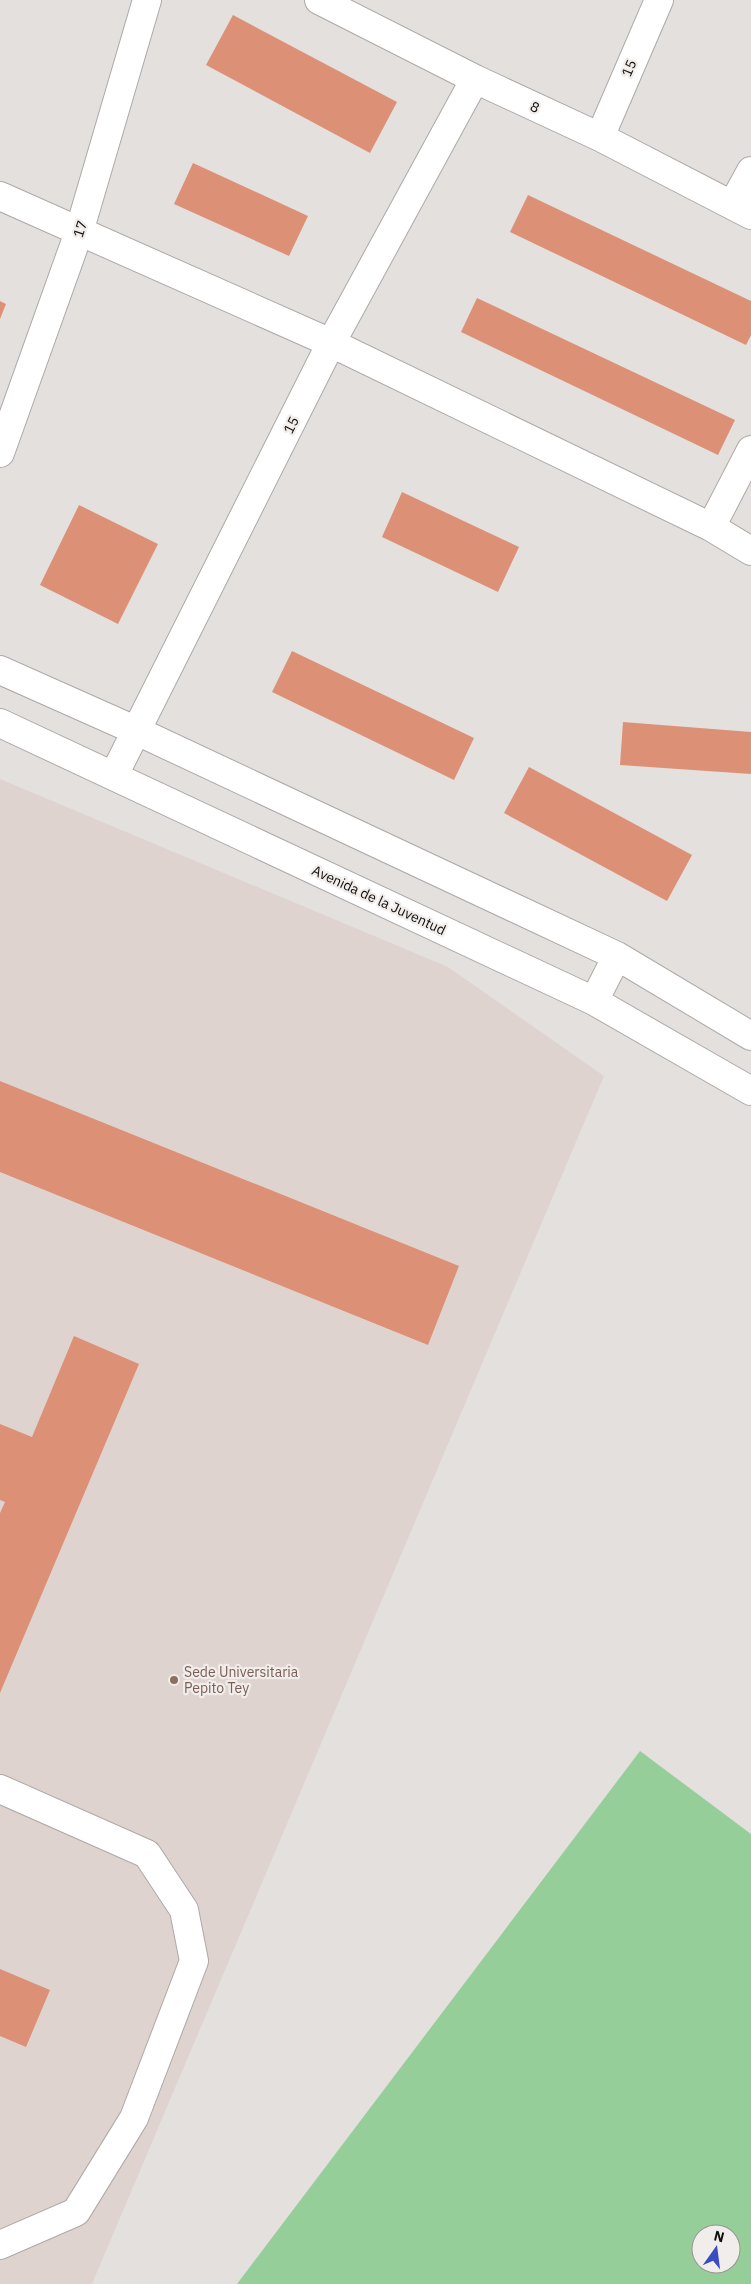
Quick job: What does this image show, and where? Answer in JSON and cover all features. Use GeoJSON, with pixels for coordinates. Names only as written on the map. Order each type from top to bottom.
{"type":"FeatureCollection","features":[{"type":"Feature","properties":{"kind":"street","name":"17"},"geometry":{"type":"LineString","coordinates":[[0,453],[79,232],[147,0]]}},
{"type":"Feature","properties":{"kind":"street","name":"8"},"geometry":{"type":"LineString","coordinates":[[320,0],[475,79],[600,137],[742,210]]}},
{"type":"Feature","properties":{"kind":"street","name":"15"},"geometry":{"type":"LineString","coordinates":[[600,137],[658,0]]}},
{"type":"Feature","properties":{"kind":"street","name":"15"},"geometry":{"type":"LineString","coordinates":[[114,774],[331,343],[475,79]]}},
{"type":"Feature","properties":{"kind":"street"},"geometry":{"type":"LineString","coordinates":[[742,210],[751,171]]}},
{"type":"Feature","properties":{"kind":"street"},"geometry":{"type":"LineString","coordinates":[[0,196],[331,343],[710,527],[751,551]]}},
{"type":"Feature","properties":{"kind":"street"},"geometry":{"type":"LineString","coordinates":[[710,527],[751,450]]}},
{"type":"Feature","properties":{"kind":"street"},"geometry":{"type":"LineString","coordinates":[[0,670],[137,731],[617,956],[751,1036]]}},
{"type":"Feature","properties":{"kind":"street","name":"Avenida de la Juventud"},"geometry":{"type":"LineString","coordinates":[[0,723],[114,774],[594,1001],[751,1091]]}},
{"type":"Feature","properties":{"kind":"street"},"geometry":{"type":"LineString","coordinates":[[594,1001],[617,956]]}},
{"type":"Feature","properties":{"kind":"street"},"geometry":{"type":"LineString","coordinates":[[0,1790],[148,1854],[184,1910],[194,1961],[134,2118],[76,2212],[0,2245]]}},
{"type":"Feature","properties":{"kind":"shaded area","name":"Sede Universitaria Pepito Tey"},"geometry":{"type":"Polygon","coordinates":[[[0,779],[448,967],[604,1076],[92,2284],[0,2284],[0,779]]]}},
{"type":"Feature","properties":{"kind":"green space"},"geometry":{"type":"Polygon","coordinates":[[[640,1751],[751,1834],[751,2284],[237,2284],[640,1751]]]}},
{"type":"Feature","properties":{"kind":"building"},"geometry":{"type":"Polygon","coordinates":[[[233,15],[397,102],[370,153],[206,65],[233,15]]]}},
{"type":"Feature","properties":{"kind":"building"},"geometry":{"type":"Polygon","coordinates":[[[193,163],[308,216],[289,256],[174,204],[193,163]]]}},
{"type":"Feature","properties":{"kind":"building"},"geometry":{"type":"Polygon","coordinates":[[[528,195],[751,301],[751,335],[746,345],[510,232],[528,195]]]}},
{"type":"Feature","properties":{"kind":"building"},"geometry":{"type":"Polygon","coordinates":[[[477,298],[735,420],[718,455],[461,332],[477,298]]]}},
{"type":"Feature","properties":{"kind":"building"},"geometry":{"type":"Polygon","coordinates":[[[0,301],[6,304],[0,319],[0,301]]]}},
{"type":"Feature","properties":{"kind":"building"},"geometry":{"type":"Polygon","coordinates":[[[402,492],[519,547],[498,592],[382,537],[402,492]]]}},
{"type":"Feature","properties":{"kind":"building"},"geometry":{"type":"Polygon","coordinates":[[[79,505],[158,544],[118,624],[40,585],[79,505]]]}},
{"type":"Feature","properties":{"kind":"building"},"geometry":{"type":"Polygon","coordinates":[[[292,651],[474,738],[454,780],[272,692],[292,651]]]}},
{"type":"Feature","properties":{"kind":"building"},"geometry":{"type":"Polygon","coordinates":[[[623,722],[751,732],[751,774],[620,765],[623,722]]]}},
{"type":"Feature","properties":{"kind":"building"},"geometry":{"type":"Polygon","coordinates":[[[529,767],[692,855],[667,901],[504,813],[529,767]]]}},
{"type":"Feature","properties":{"kind":"building"},"geometry":{"type":"Polygon","coordinates":[[[0,1081],[459,1266],[428,1345],[0,1172],[0,1081]]]}},
{"type":"Feature","properties":{"kind":"building"},"geometry":{"type":"Polygon","coordinates":[[[74,1336],[139,1364],[0,1693],[0,1513],[5,1502],[0,1500],[0,1424],[32,1437],[74,1336]]]}},
{"type":"Feature","properties":{"kind":"building"},"geometry":{"type":"Polygon","coordinates":[[[0,1969],[50,1990],[26,2047],[0,2036],[0,1969]]]}},
{"type":"Feature","properties":{"kind":"place","name":"Sede Universitaria Pepito Tey"},"geometry":{"type":"Point","coordinates":[174,1680]}}]}
